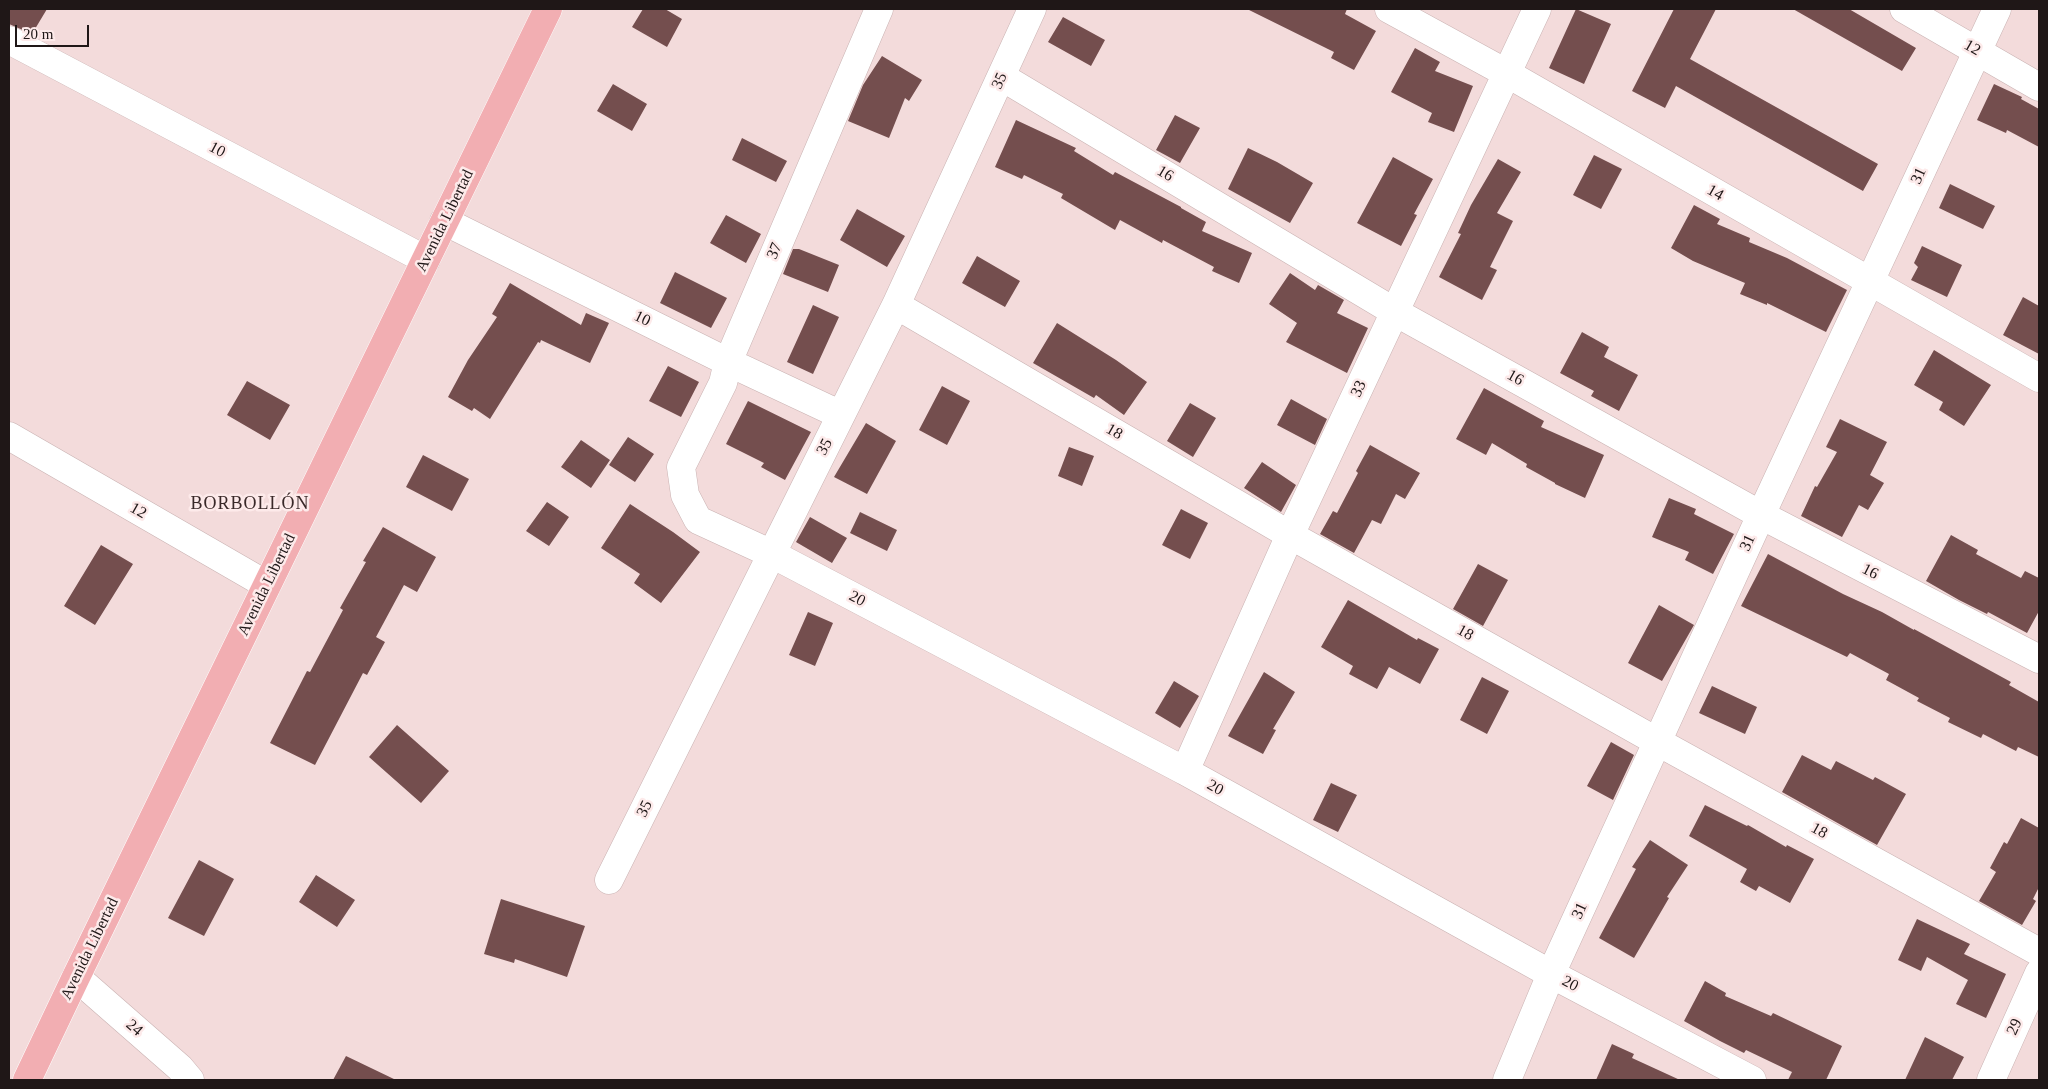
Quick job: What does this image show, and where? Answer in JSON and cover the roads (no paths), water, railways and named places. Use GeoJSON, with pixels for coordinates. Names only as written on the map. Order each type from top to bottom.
{"type":"FeatureCollection","features":[{"type":"Feature","properties":{"kind":"main road","name":"Avenida Libertad"},"geometry":{"type":"LineString","coordinates":[[27,1080],[548,9]]}},
{"type":"Feature","properties":{"kind":"street","name":"37"},"geometry":{"type":"LineString","coordinates":[[684,495],[681,467],[724,383],[728,362],[879,9]]}},
{"type":"Feature","properties":{"kind":"street","name":"35"},"geometry":{"type":"LineString","coordinates":[[610,880],[896,306],[1032,9]]}},
{"type":"Feature","properties":{"kind":"street","name":"14"},"geometry":{"type":"LineString","coordinates":[[1389,9],[1508,74],[2039,378]]}},
{"type":"Feature","properties":{"kind":"street","name":"33"},"geometry":{"type":"LineString","coordinates":[[1185,772],[1290,535],[1537,9]]}},
{"type":"Feature","properties":{"kind":"street","name":"12"},"geometry":{"type":"LineString","coordinates":[[1904,9],[2039,87]]}},
{"type":"Feature","properties":{"kind":"street","name":"31"},"geometry":{"type":"LineString","coordinates":[[1507,1080],[1551,974],[1761,515],[1997,9]]}},
{"type":"Feature","properties":{"kind":"street","name":"10"},"geometry":{"type":"LineString","coordinates":[[9,40],[426,260]]}},
{"type":"Feature","properties":{"kind":"street","name":"16"},"geometry":{"type":"LineString","coordinates":[[1002,77],[1395,312],[1761,515],[2039,659]]}},
{"type":"Feature","properties":{"kind":"street","name":"10"},"geometry":{"type":"LineString","coordinates":[[444,221],[728,362],[841,415]]}},
{"type":"Feature","properties":{"kind":"street","name":"18"},"geometry":{"type":"LineString","coordinates":[[896,306],[1290,535],[1658,742],[2039,952]]}},
{"type":"Feature","properties":{"kind":"street","name":"12"},"geometry":{"type":"LineString","coordinates":[[9,436],[267,585]]}},
{"type":"Feature","properties":{"kind":"street","name":"20"},"geometry":{"type":"LineString","coordinates":[[684,495],[698,520],[772,554],[1185,772],[1551,974],[1752,1080]]}},
{"type":"Feature","properties":{"kind":"street","name":"29"},"geometry":{"type":"LineString","coordinates":[[1992,1080],[2031,1015],[2039,973]]}},
{"type":"Feature","properties":{"kind":"street","name":"24"},"geometry":{"type":"LineString","coordinates":[[76,977],[180,1068],[190,1080]]}},
{"type":"Feature","properties":{"kind":"district","name":"BORBOLLÓN"},"geometry":{"type":"Point","coordinates":[250,504]}}]}
